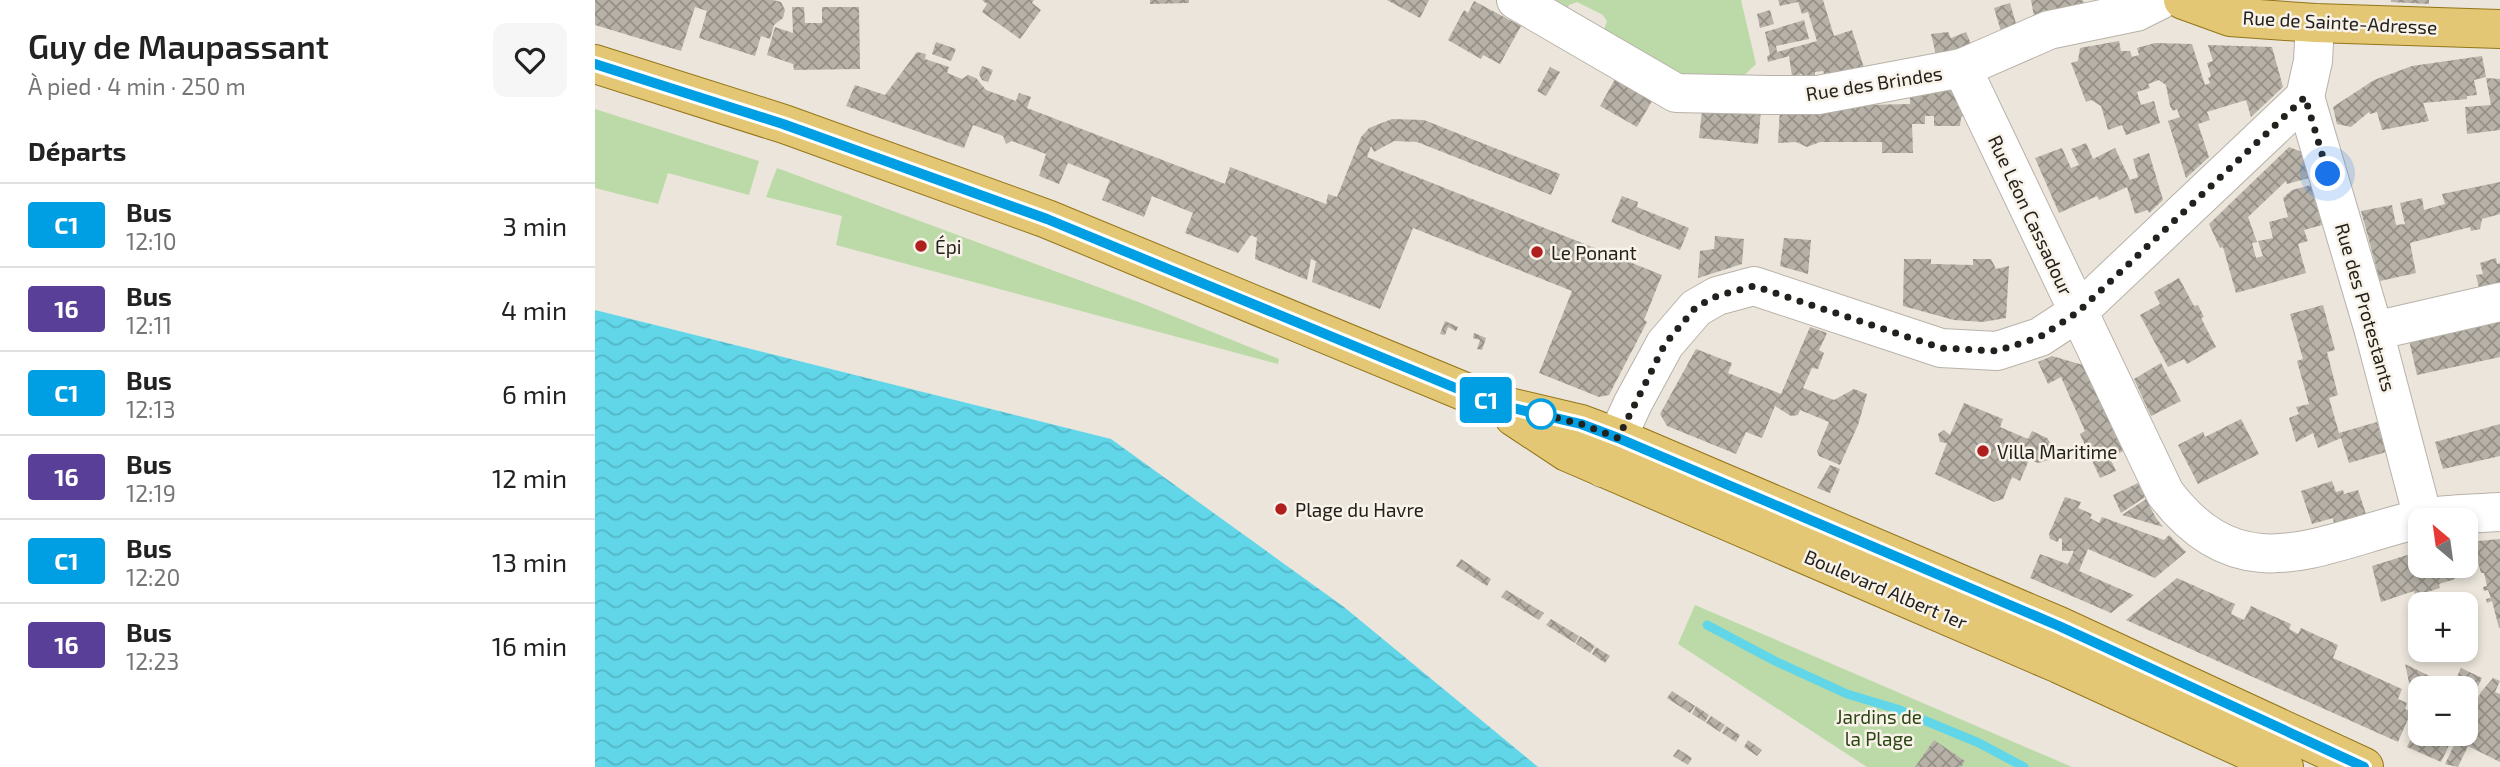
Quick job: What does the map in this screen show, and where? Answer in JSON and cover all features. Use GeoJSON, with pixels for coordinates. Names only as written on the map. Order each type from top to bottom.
{"type":"FeatureCollection","features":[{"type":"Feature","properties":{"kind":"main road","name":"Rue de Sainte-Adresse"},"geometry":{"type":"LineString","coordinates":[[2183,0],[2230,17],[2315,23],[2500,29]]}},
{"type":"Feature","properties":{"kind":"main road","name":"Boulevard Albert 1er"},"geometry":{"type":"LineString","coordinates":[[595,64],[783,124],[1047,219],[1492,403],[1567,452],[1610,453],[2079,635],[2364,767]]}},
{"type":"Feature","properties":{"kind":"main road","name":"Boulevard Albert 1er"},"geometry":{"type":"LineString","coordinates":[[1610,453],[2284,767]]}},
{"type":"Feature","properties":{"kind":"street","name":"Rue des Brindes"},"geometry":{"type":"LineString","coordinates":[[1517,0],[1676,93],[1818,95],[1962,68],[2049,30],[2136,12],[2160,0]]}},
{"type":"Feature","properties":{"kind":"street"},"geometry":{"type":"LineString","coordinates":[[1610,453],[1665,344],[1696,307],[1717,296],[1754,286],[1941,348],[1997,351],[2040,337],[2078,312],[2305,97],[2313,61],[2315,23]]}},
{"type":"Feature","properties":{"kind":"street","name":"Rue Léon Cassadour"},"geometry":{"type":"LineString","coordinates":[[1962,68],[2165,493],[2186,520],[2210,538],[2240,552],[2299,553],[2408,522]]}},
{"type":"Feature","properties":{"kind":"street","name":"Rue des Protestants"},"geometry":{"type":"LineString","coordinates":[[2305,97],[2374,331],[2420,508]]}},
{"type":"Feature","properties":{"kind":"street"},"geometry":{"type":"LineString","coordinates":[[2374,331],[2500,302]]}},
{"type":"Feature","properties":{"kind":"street","name":"Rue Léon Cassadour"},"geometry":{"type":"LineString","coordinates":[[2478,514],[2500,512]]}},
{"type":"Feature","properties":{"kind":"green space"},"geometry":{"type":"Polygon","coordinates":[[[1548,0],[1741,0],[1756,64],[1738,81],[1670,74],[1602,35],[1607,21],[1603,15],[1577,2],[1569,5],[1565,14],[1548,0]]]}},
{"type":"Feature","properties":{"kind":"green space"},"geometry":{"type":"Polygon","coordinates":[[[595,109],[759,161],[749,195],[668,173],[658,204],[595,188],[595,109]]]}},
{"type":"Feature","properties":{"kind":"green space"},"geometry":{"type":"Polygon","coordinates":[[[777,168],[1141,303],[1279,359],[1278,364],[836,245],[842,216],[766,197],[777,168]]]}},
{"type":"Feature","properties":{"kind":"green space","name":"Jardins de la Plage"},"geometry":{"type":"Polygon","coordinates":[[[1695,605],[2072,767],[1867,767],[1678,644],[1695,605]]]}},
{"type":"Feature","properties":{"kind":"water"},"geometry":{"type":"Polygon","coordinates":[[[595,310],[1111,439],[1344,607],[1538,767],[595,767],[595,310]]]}},
{"type":"Feature","properties":{"kind":"building"},"geometry":{"type":"Polygon","coordinates":[[[595,0],[773,0],[781,2],[785,10],[783,18],[774,25],[770,39],[761,36],[755,56],[699,38],[707,11],[695,7],[681,51],[595,25],[595,0]]]}},
{"type":"Feature","properties":{"kind":"building"},"geometry":{"type":"Polygon","coordinates":[[[982,0],[1034,0],[1032,3],[1041,10],[1020,39],[982,12],[987,4],[982,0]]]}},
{"type":"Feature","properties":{"kind":"building"},"geometry":{"type":"Polygon","coordinates":[[[1150,0],[1189,0],[1189,3],[1150,4],[1150,0]]]}},
{"type":"Feature","properties":{"kind":"building"},"geometry":{"type":"Polygon","coordinates":[[[1387,0],[1429,0],[1420,18],[1387,0]]]}},
{"type":"Feature","properties":{"kind":"building"},"geometry":{"type":"Polygon","coordinates":[[[1778,0],[1823,0],[1834,36],[1852,30],[1865,71],[1826,79],[1823,71],[1815,72],[1815,80],[1803,83],[1802,74],[1792,76],[1789,56],[1768,62],[1767,56],[1770,55],[1765,32],[1804,20],[1809,39],[1776,46],[1777,52],[1817,41],[1808,12],[1802,14],[1798,2],[1780,6],[1778,0]]]}},
{"type":"Feature","properties":{"kind":"building"},"geometry":{"type":"Polygon","coordinates":[[[2031,0],[2083,0],[2084,4],[2034,16],[2031,0]]]}},
{"type":"Feature","properties":{"kind":"building"},"geometry":{"type":"Polygon","coordinates":[[[2429,0],[2429,4],[2391,2],[2429,0]]]}},
{"type":"Feature","properties":{"kind":"building"},"geometry":{"type":"Polygon","coordinates":[[[1474,1],[1521,26],[1500,64],[1483,55],[1481,59],[1448,40],[1464,10],[1468,13],[1474,1]]]}},
{"type":"Feature","properties":{"kind":"building"},"geometry":{"type":"Polygon","coordinates":[[[2010,3],[2017,27],[2003,38],[1994,8],[2010,3]]]}},
{"type":"Feature","properties":{"kind":"building"},"geometry":{"type":"Polygon","coordinates":[[[792,7],[804,7],[805,23],[822,23],[822,7],[859,7],[860,69],[794,70],[793,64],[767,55],[775,27],[793,33],[792,7]]]}},
{"type":"Feature","properties":{"kind":"building"},"geometry":{"type":"Polygon","coordinates":[[[1770,10],[1774,24],[1760,28],[1757,14],[1770,10]]]}},
{"type":"Feature","properties":{"kind":"building"},"geometry":{"type":"Polygon","coordinates":[[[1948,32],[1951,38],[1966,32],[1973,49],[1937,59],[1931,34],[1948,32]]]}},
{"type":"Feature","properties":{"kind":"building"},"geometry":{"type":"Polygon","coordinates":[[[2119,41],[2121,51],[2130,51],[2132,57],[2139,55],[2137,48],[2155,43],[2192,44],[2205,85],[2210,83],[2208,78],[2211,76],[2207,63],[2213,61],[2208,45],[2272,47],[2283,87],[2251,117],[2246,100],[2207,112],[2210,120],[2198,124],[2209,157],[2186,178],[2168,121],[2180,117],[2177,109],[2173,111],[2170,106],[2166,85],[2159,80],[2148,84],[2150,88],[2137,92],[2141,105],[2154,101],[2160,123],[2126,135],[2122,125],[2108,130],[2101,106],[2091,100],[2086,102],[2071,63],[2078,61],[2080,48],[2119,41]]]}},
{"type":"Feature","properties":{"kind":"building"},"geometry":{"type":"Polygon","coordinates":[[[936,42],[956,49],[951,61],[932,54],[936,42]]]}},
{"type":"Feature","properties":{"kind":"building"},"geometry":{"type":"Polygon","coordinates":[[[917,52],[926,54],[925,59],[949,67],[947,73],[962,79],[968,75],[976,78],[986,90],[1016,101],[1019,93],[1031,97],[1027,108],[1225,184],[1230,167],[1326,204],[1328,194],[1337,197],[1361,137],[1369,128],[1392,119],[1424,120],[1560,174],[1551,195],[1417,142],[1394,141],[1374,152],[1371,146],[1367,157],[1662,275],[1644,320],[1647,322],[1609,395],[1599,397],[1539,373],[1572,291],[1413,228],[1380,309],[1312,282],[1316,261],[1311,259],[1307,280],[1255,259],[1257,238],[1251,235],[1238,253],[1185,233],[1193,213],[1152,196],[1144,217],[1102,200],[1110,180],[1068,163],[1059,184],[1039,176],[1046,154],[1012,141],[1006,144],[1003,136],[973,125],[964,148],[846,106],[855,85],[885,95],[917,52]]]}},
{"type":"Feature","properties":{"kind":"building"},"geometry":{"type":"Polygon","coordinates":[[[2482,56],[2486,77],[2474,80],[2477,95],[2467,96],[2467,99],[2423,103],[2429,121],[2382,130],[2377,112],[2369,112],[2351,127],[2337,124],[2333,107],[2374,80],[2412,66],[2482,56]]]}},
{"type":"Feature","properties":{"kind":"building"},"geometry":{"type":"Polygon","coordinates":[[[982,66],[993,70],[988,82],[982,80],[979,74],[982,66]]]}},
{"type":"Feature","properties":{"kind":"building"},"geometry":{"type":"Polygon","coordinates":[[[1550,67],[1560,72],[1546,96],[1537,91],[1550,67]]]}},
{"type":"Feature","properties":{"kind":"building"},"geometry":{"type":"Polygon","coordinates":[[[2486,78],[2500,79],[2500,130],[2467,134],[2465,107],[2491,105],[2486,78]]]}},
{"type":"Feature","properties":{"kind":"building"},"geometry":{"type":"Polygon","coordinates":[[[1615,79],[1652,101],[1637,127],[1600,106],[1615,79]]]}},
{"type":"Feature","properties":{"kind":"building"},"geometry":{"type":"Polygon","coordinates":[[[1946,83],[1969,113],[1961,117],[1960,126],[1934,126],[1934,116],[1925,116],[1925,124],[1912,124],[1913,153],[1882,153],[1882,142],[1820,142],[1807,147],[1796,142],[1778,143],[1780,107],[1910,104],[1910,90],[1946,83]]]}},
{"type":"Feature","properties":{"kind":"building"},"geometry":{"type":"Polygon","coordinates":[[[1702,110],[1761,110],[1758,144],[1699,138],[1702,110]]]}},
{"type":"Feature","properties":{"kind":"building"},"geometry":{"type":"Polygon","coordinates":[[[2086,143],[2093,159],[2115,148],[2130,180],[2138,177],[2133,159],[2149,153],[2163,200],[2149,213],[2148,210],[2135,214],[2127,187],[2099,200],[2097,196],[2059,213],[2035,158],[2062,148],[2071,168],[2079,165],[2071,149],[2086,143]]]}},
{"type":"Feature","properties":{"kind":"building"},"geometry":{"type":"Polygon","coordinates":[[[2289,147],[2302,152],[2309,178],[2287,184],[2286,181],[2248,217],[2257,242],[2252,243],[2256,258],[2263,256],[2258,241],[2273,238],[2269,222],[2288,217],[2283,198],[2292,190],[2311,185],[2322,225],[2304,230],[2308,241],[2298,244],[2306,273],[2236,293],[2223,247],[2220,248],[2209,224],[2289,147]]]}},
{"type":"Feature","properties":{"kind":"building"},"geometry":{"type":"Polygon","coordinates":[[[2500,182],[2500,214],[2482,219],[2480,229],[2471,231],[2470,227],[2410,243],[2416,273],[2380,281],[2361,211],[2392,205],[2396,225],[2405,224],[2400,203],[2422,198],[2424,210],[2445,204],[2442,194],[2500,182]]]}},
{"type":"Feature","properties":{"kind":"building"},"geometry":{"type":"Polygon","coordinates":[[[1622,196],[1638,202],[1637,207],[1689,228],[1680,250],[1611,222],[1622,196]]]}},
{"type":"Feature","properties":{"kind":"building"},"geometry":{"type":"Polygon","coordinates":[[[1715,236],[1744,239],[1742,264],[1698,278],[1700,251],[1714,249],[1715,236]]]}},
{"type":"Feature","properties":{"kind":"building"},"geometry":{"type":"Polygon","coordinates":[[[1784,238],[1811,240],[1808,274],[1780,266],[1784,238]]]}},
{"type":"Feature","properties":{"kind":"building"},"geometry":{"type":"Polygon","coordinates":[[[2496,258],[2497,264],[2500,263],[2500,288],[2480,293],[2476,275],[2483,274],[2480,263],[2496,258]]]}},
{"type":"Feature","properties":{"kind":"building"},"geometry":{"type":"Polygon","coordinates":[[[1904,259],[1931,259],[1931,264],[1973,265],[1973,259],[1991,259],[1996,269],[2009,266],[2006,318],[1983,322],[1954,320],[1903,306],[1904,259]]]}},
{"type":"Feature","properties":{"kind":"building"},"geometry":{"type":"Polygon","coordinates":[[[2179,278],[2194,306],[2198,305],[2204,317],[2201,318],[2216,347],[2187,364],[2184,359],[2168,367],[2140,315],[2160,304],[2154,292],[2179,278]]]}},
{"type":"Feature","properties":{"kind":"building"},"geometry":{"type":"Polygon","coordinates":[[[2323,305],[2335,350],[2327,352],[2338,395],[2329,398],[2339,433],[2377,422],[2386,452],[2349,463],[2341,438],[2318,448],[2313,433],[2296,442],[2289,418],[2299,414],[2296,407],[2309,404],[2297,361],[2303,359],[2290,314],[2323,305]]]}},
{"type":"Feature","properties":{"kind":"building"},"geometry":{"type":"Polygon","coordinates":[[[2500,319],[2500,357],[2417,375],[2409,340],[2500,319]]]}},
{"type":"Feature","properties":{"kind":"building"},"geometry":{"type":"Polygon","coordinates":[[[1445,321],[1458,327],[1456,331],[1448,327],[1445,335],[1440,334],[1445,321]]]}},
{"type":"Feature","properties":{"kind":"building"},"geometry":{"type":"Polygon","coordinates":[[[1810,327],[1827,333],[1819,350],[1824,353],[1818,369],[1812,368],[1803,388],[1834,400],[1854,389],[1867,394],[1858,425],[1840,465],[1819,456],[1817,451],[1829,422],[1800,410],[1798,415],[1791,416],[1775,406],[1762,438],[1746,432],[1736,454],[1667,426],[1660,414],[1696,349],[1732,363],[1728,373],[1781,394],[1810,327]]]}},
{"type":"Feature","properties":{"kind":"building"},"geometry":{"type":"Polygon","coordinates":[[[1474,333],[1486,338],[1482,350],[1477,349],[1480,340],[1473,338],[1474,333]]]}},
{"type":"Feature","properties":{"kind":"building"},"geometry":{"type":"Polygon","coordinates":[[[2052,356],[2083,365],[2123,451],[2110,458],[2116,471],[2100,478],[2080,434],[2085,431],[2061,377],[2048,384],[2038,362],[2052,356]]]}},
{"type":"Feature","properties":{"kind":"building"},"geometry":{"type":"Polygon","coordinates":[[[2161,363],[2181,401],[2151,416],[2134,379],[2161,363]]]}},
{"type":"Feature","properties":{"kind":"building","name":"Villa Maritime"},"geometry":{"type":"Polygon","coordinates":[[[1964,403],[2003,419],[2000,427],[2028,439],[2032,431],[2047,438],[2052,445],[2048,460],[2039,463],[2029,460],[2020,481],[2012,477],[2003,499],[1994,502],[1935,474],[1947,443],[1940,442],[1938,434],[1944,430],[1950,435],[1964,403]]]}},
{"type":"Feature","properties":{"kind":"building"},"geometry":{"type":"Polygon","coordinates":[[[2241,419],[2259,454],[2198,484],[2178,445],[2203,432],[2205,437],[2241,419]]]}},
{"type":"Feature","properties":{"kind":"building"},"geometry":{"type":"Polygon","coordinates":[[[2500,424],[2500,456],[2443,469],[2435,442],[2500,424]]]}},
{"type":"Feature","properties":{"kind":"building"},"geometry":{"type":"Polygon","coordinates":[[[1830,465],[1840,469],[1830,493],[1817,488],[1830,465]]]}},
{"type":"Feature","properties":{"kind":"building"},"geometry":{"type":"Polygon","coordinates":[[[2332,481],[2336,492],[2343,490],[2344,494],[2358,490],[2366,514],[2334,524],[2333,518],[2312,524],[2301,491],[2332,481]]]}},
{"type":"Feature","properties":{"kind":"building"},"geometry":{"type":"Polygon","coordinates":[[[2138,483],[2145,497],[2121,513],[2113,495],[2138,483]]]}},
{"type":"Feature","properties":{"kind":"building"},"geometry":{"type":"Polygon","coordinates":[[[2065,497],[2081,502],[2078,508],[2092,514],[2090,518],[2099,523],[2102,517],[2164,540],[2169,535],[2186,552],[2155,578],[2088,549],[2079,571],[2134,595],[2111,613],[2030,578],[2040,554],[2073,566],[2068,564],[2074,551],[2062,551],[2062,539],[2059,538],[2058,542],[2050,539],[2049,534],[2065,497]]]}},
{"type":"Feature","properties":{"kind":"building"},"geometry":{"type":"Polygon","coordinates":[[[2146,499],[2156,518],[2163,527],[2122,515],[2146,499]]]}},
{"type":"Feature","properties":{"kind":"building"},"geometry":{"type":"Polygon","coordinates":[[[2500,539],[2500,628],[2492,601],[2487,603],[2486,599],[2491,598],[2488,590],[2484,591],[2483,587],[2487,586],[2478,562],[2478,541],[2500,539]]]}},
{"type":"Feature","properties":{"kind":"building"},"geometry":{"type":"Polygon","coordinates":[[[2408,555],[2408,578],[2455,579],[2439,584],[2440,588],[2428,592],[2408,592],[2381,602],[2372,566],[2408,555]]]}},
{"type":"Feature","properties":{"kind":"building"},"geometry":{"type":"Polygon","coordinates":[[[1461,559],[1491,579],[1487,586],[1456,566],[1461,559]]]}},
{"type":"Feature","properties":{"kind":"building"},"geometry":{"type":"Polygon","coordinates":[[[2177,578],[2235,604],[2231,614],[2244,620],[2251,606],[2291,624],[2289,629],[2298,634],[2301,628],[2338,645],[2333,658],[2402,689],[2398,699],[2407,703],[2405,709],[2408,710],[2408,719],[2398,742],[2126,620],[2177,578]]]}},
{"type":"Feature","properties":{"kind":"building"},"geometry":{"type":"Polygon","coordinates":[[[1506,590],[1544,613],[1539,620],[1501,597],[1506,590]]]}},
{"type":"Feature","properties":{"kind":"building"},"geometry":{"type":"Polygon","coordinates":[[[1551,619],[1579,636],[1575,643],[1546,625],[1551,619]]]}},
{"type":"Feature","properties":{"kind":"building"},"geometry":{"type":"Polygon","coordinates":[[[1580,636],[1595,646],[1590,653],[1576,644],[1580,636]]]}},
{"type":"Feature","properties":{"kind":"building"},"geometry":{"type":"Polygon","coordinates":[[[1596,647],[1610,656],[1605,663],[1592,654],[1596,647]]]}},
{"type":"Feature","properties":{"kind":"building"},"geometry":{"type":"Polygon","coordinates":[[[2405,664],[2430,676],[2408,676],[2405,664]]]}},
{"type":"Feature","properties":{"kind":"building"},"geometry":{"type":"Polygon","coordinates":[[[2461,668],[2478,676],[2457,676],[2461,668]]]}},
{"type":"Feature","properties":{"kind":"building"},"geometry":{"type":"Polygon","coordinates":[[[2493,678],[2500,681],[2495,692],[2500,694],[2500,762],[2468,746],[2478,746],[2478,698],[2493,678]]]}},
{"type":"Feature","properties":{"kind":"building"},"geometry":{"type":"Polygon","coordinates":[[[1672,691],[1695,706],[1690,713],[1667,698],[1672,691]]]}},
{"type":"Feature","properties":{"kind":"building"},"geometry":{"type":"Polygon","coordinates":[[[1696,706],[1709,715],[1705,722],[1692,714],[1696,706]]]}},
{"type":"Feature","properties":{"kind":"building"},"geometry":{"type":"Polygon","coordinates":[[[1711,716],[1725,725],[1720,732],[1706,723],[1711,716]]]}},
{"type":"Feature","properties":{"kind":"building"},"geometry":{"type":"Polygon","coordinates":[[[1726,726],[1740,735],[1736,742],[1722,733],[1726,726]]]}},
{"type":"Feature","properties":{"kind":"building"},"geometry":{"type":"Polygon","coordinates":[[[1748,740],[1762,750],[1757,756],[1744,747],[1748,740]]]}},
{"type":"Feature","properties":{"kind":"building"},"geometry":{"type":"Polygon","coordinates":[[[1934,740],[1965,761],[1961,767],[1915,767],[1934,740]]]}},
{"type":"Feature","properties":{"kind":"building"},"geometry":{"type":"Polygon","coordinates":[[[2408,745],[2449,746],[2441,762],[2407,747],[2408,745]]]}},
{"type":"Feature","properties":{"kind":"building"},"geometry":{"type":"Polygon","coordinates":[[[2454,746],[2468,746],[2458,767],[2445,764],[2454,746]]]}},
{"type":"Feature","properties":{"kind":"building"},"geometry":{"type":"Polygon","coordinates":[[[1678,749],[1692,758],[1688,765],[1673,756],[1678,749]]]}},
{"type":"Feature","properties":{"kind":"waterway"},"geometry":{"type":"LineString","coordinates":[[1707,625],[1775,661],[1847,694],[1897,709],[1979,743],[2024,767]]}},
{"type":"Feature","properties":{"kind":"bus line","name":"C1"},"geometry":{"type":"LineString","coordinates":[[595,64],[783,124],[1047,219],[1492,403],[1581,424],[1618,438],[2059,626],[2364,767]]}},
{"type":"Feature","properties":{"kind":"place","name":"Épi"},"geometry":{"type":"Point","coordinates":[921,246]}},
{"type":"Feature","properties":{"kind":"place","name":"Le Ponant"},"geometry":{"type":"Point","coordinates":[1537,252]}},
{"type":"Feature","properties":{"kind":"place","name":"Villa Maritime"},"geometry":{"type":"Point","coordinates":[1983,451]}},
{"type":"Feature","properties":{"kind":"place","name":"Plage du Havre"},"geometry":{"type":"Point","coordinates":[1281,509]}},
{"type":"Feature","properties":{"kind":"route"},"geometry":{"type":"LineString","coordinates":[[1541,414],[1537,413],[1581,424],[1618,438],[1633,403],[1679,324],[1696,307],[1717,296],[1754,286],[1941,348],[1997,351],[2040,337],[2078,312],[2305,97],[2328,174]]}}]}
